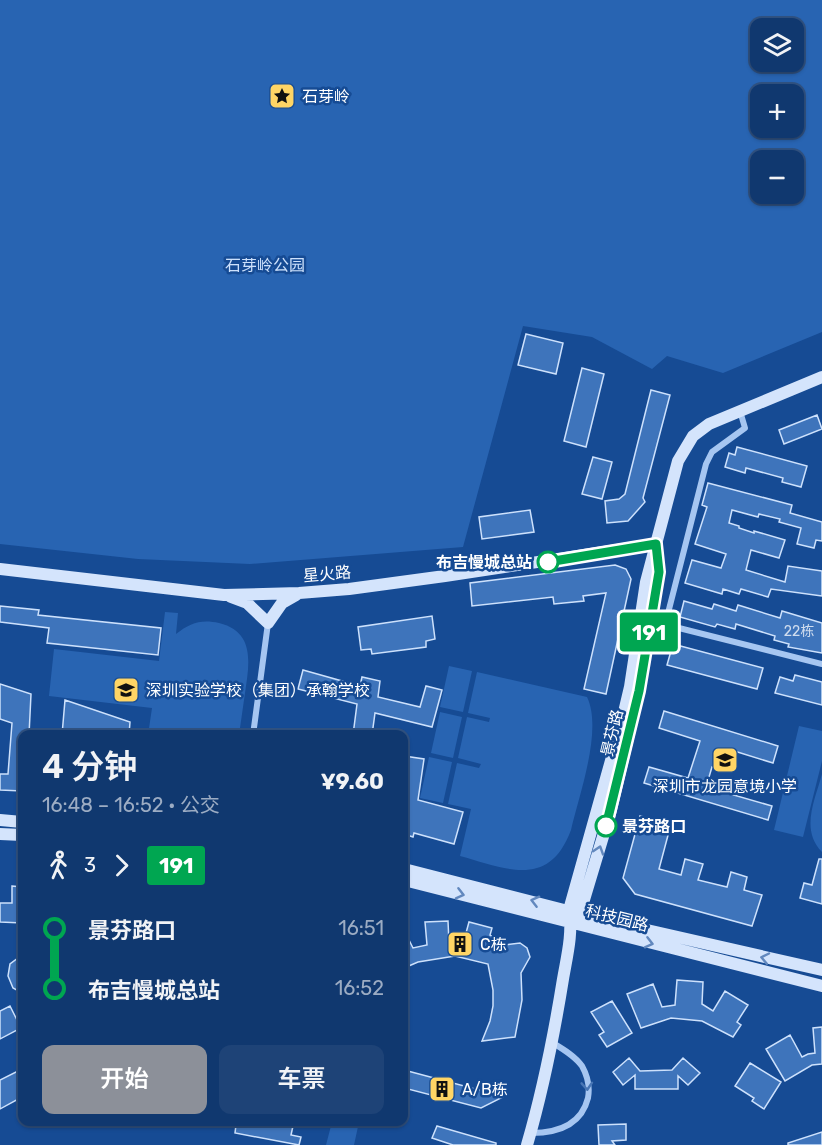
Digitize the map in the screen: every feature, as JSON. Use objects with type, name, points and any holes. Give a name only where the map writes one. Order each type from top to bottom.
[{"type":"street","name":"景芬路","points":[[571,923],[625,706],[646,582],[678,461],[686,445],[709,424],[822,377]]},
{"type":"street","points":[[665,625],[706,464],[712,452],[746,428],[740,411]]},
{"type":"street","name":"景芬路","points":[[574,912],[611,810],[639,691],[659,572],[656,544]]},
{"type":"street","name":"星火路","points":[[0,569],[224,595],[299,593],[381,585],[656,544]]},
{"type":"street","points":[[254,730],[268,624],[282,603],[299,593]]},
{"type":"street","points":[[224,595],[248,603],[268,624]]},
{"type":"street","points":[[651,621],[822,664]]},
{"type":"street","points":[[0,820],[18,822]]},
{"type":"street","points":[[0,834],[18,835]]},
{"type":"street","name":"科技园路","points":[[408,870],[574,912],[822,970]]},
{"type":"street","name":"科技园路","points":[[408,881],[822,986]]},
{"type":"street","points":[[529,1139],[553,1043],[571,923]]},
{"type":"street","points":[[529,1139],[565,1128],[579,1118],[586,1107],[589,1092],[581,1065],[568,1052],[553,1043]]},
{"type":"green space","name":"石芽岭公园","points":[[0,0],[822,0],[822,332],[723,373],[667,356],[652,369],[592,337],[523,326],[463,547],[250,564],[138,559],[0,544]]},
{"type":"green space","points":[[165,612],[178,613],[176,634],[186,627],[207,621],[231,627],[245,642],[248,661],[240,730],[149,730],[152,708],[49,696],[54,649],[159,661]]},
{"type":"green space","points":[[449,666],[472,671],[463,712],[440,707]]},
{"type":"green space","points":[[477,672],[587,697],[591,711],[591,744],[571,830],[562,849],[551,861],[539,868],[510,869],[460,856],[471,809],[448,804],[457,763],[479,768],[481,764],[458,758],[467,717],[489,722],[490,718],[468,713]]},
{"type":"green space","points":[[440,712],[462,717],[453,758],[431,753]]},
{"type":"green space","points":[[799,726],[822,731],[822,761],[803,837],[774,830]]},
{"type":"green space","points":[[429,757],[452,762],[443,803],[420,798]]},
{"type":"green space","points":[[822,774],[822,852],[815,843],[810,825],[813,804]]},
{"type":"green space","points":[[331,1126],[358,1126],[354,1145],[326,1145]]},
{"type":"building","points":[[526,334],[563,343],[556,374],[518,365]]},
{"type":"building","points":[[582,368],[604,374],[586,447],[564,441]]},
{"type":"building","points":[[651,390],[670,395],[643,498],[645,502],[628,521],[607,523],[605,501],[619,499],[625,494]]},
{"type":"building","points":[[817,415],[822,429],[784,444],[779,430]]},
{"type":"building","points":[[737,447],[807,466],[801,487],[782,482],[783,478],[746,468],[745,473],[725,467],[729,453],[735,455]]},
{"type":"building","points":[[593,457],[612,462],[602,499],[582,494]]},
{"type":"building","points":[[708,483],[792,505],[790,513],[822,522],[822,541],[816,540],[814,548],[797,544],[801,528],[779,522],[780,519],[759,514],[758,517],[732,510],[729,523],[754,533],[754,531],[785,540],[779,558],[751,550],[746,570],[785,582],[788,566],[822,571],[822,596],[771,589],[768,597],[741,589],[739,594],[723,589],[722,594],[685,583],[692,560],[721,568],[726,554],[695,544],[707,507],[702,505]]},
{"type":"building","points":[[530,510],[534,532],[482,539],[479,517]]},
{"type":"building","points":[[615,565],[626,569],[631,579],[606,694],[584,689],[606,593],[583,596],[584,601],[554,604],[553,597],[472,606],[470,583]]},
{"type":"building","points":[[684,601],[712,609],[714,604],[736,611],[738,605],[780,618],[782,611],[822,623],[822,653],[788,647],[789,644],[774,640],[775,636],[736,624],[735,629],[717,624],[715,627],[680,617]]},
{"type":"building","points":[[0,606],[39,610],[38,615],[161,628],[158,655],[47,643],[49,628],[0,622]]},
{"type":"building","points":[[432,616],[435,639],[426,641],[426,647],[372,654],[371,649],[361,650],[358,627]]},
{"type":"building","points":[[673,644],[763,668],[757,689],[667,665]]},
{"type":"building","points":[[303,670],[360,686],[362,677],[380,681],[378,697],[420,707],[426,686],[442,690],[432,727],[375,713],[373,730],[354,730],[357,704],[298,689]]},
{"type":"building","points":[[795,675],[822,682],[822,705],[775,693],[780,677],[793,681]]},
{"type":"building","points":[[0,684],[31,694],[29,730],[18,730],[18,791],[0,790],[0,774],[8,774],[12,723],[0,719]]},
{"type":"building","points":[[65,700],[130,722],[129,730],[62,730]]},
{"type":"building","points":[[664,711],[778,746],[773,763],[731,750],[725,771],[712,767],[706,787],[772,806],[768,820],[644,783],[649,767],[688,778],[700,741],[659,728]]},
{"type":"building","points":[[408,757],[424,759],[418,800],[463,812],[454,844],[414,833],[413,837],[408,835]]},
{"type":"building","points":[[640,816],[671,824],[659,869],[681,875],[685,859],[703,864],[698,880],[727,887],[731,872],[747,877],[744,890],[762,895],[752,926],[635,894],[623,878]]},
{"type":"building","points":[[819,859],[822,859],[822,904],[800,898],[804,883],[812,885]]},
{"type":"building","points":[[12,886],[18,887],[18,923],[0,922],[0,903],[12,903]]},
{"type":"building","points":[[448,921],[449,943],[463,944],[469,922],[492,928],[490,935],[501,940],[505,945],[520,943],[527,948],[530,957],[521,973],[522,1000],[515,1037],[482,1041],[493,1006],[493,990],[488,964],[455,956],[418,962],[408,966],[408,938],[413,948],[427,945],[425,922]]},
{"type":"building","points":[[18,958],[18,991],[13,988],[8,976],[10,964]]},
{"type":"building","points":[[677,980],[703,982],[702,1004],[713,1011],[725,991],[748,1005],[737,1022],[741,1025],[733,1037],[702,1021],[671,1018],[641,1028],[627,994],[653,984],[662,1007],[675,1005]]},
{"type":"building","points":[[612,1001],[632,1033],[607,1047],[599,1035],[604,1032],[591,1012]]},
{"type":"building","points":[[10,1006],[18,1022],[18,1030],[0,1039],[0,1011]]},
{"type":"building","points":[[822,1027],[822,1064],[812,1065],[785,1081],[766,1049],[790,1035],[802,1057],[815,1053],[813,1028]]},
{"type":"building","points":[[629,1058],[640,1071],[672,1070],[683,1058],[700,1073],[688,1085],[678,1076],[678,1089],[635,1089],[635,1075],[623,1085],[613,1072]]},
{"type":"building","points":[[750,1063],[781,1082],[764,1109],[752,1101],[754,1098],[735,1086]]},
{"type":"building","points":[[18,1071],[18,1099],[0,1109],[0,1080]]},
{"type":"building","name":"A/B栋","points":[[408,1071],[479,1090],[496,1082],[503,1097],[481,1108],[408,1089]]},
{"type":"building","points":[[626,1124],[626,1140],[612,1141],[615,1145],[599,1145],[598,1125]]},
{"type":"building","points":[[236,1126],[293,1126],[291,1135],[301,1137],[299,1145],[235,1133]]},
{"type":"building","points":[[437,1126],[496,1143],[496,1145],[453,1145],[432,1138]]},
{"type":"building","points":[[822,1132],[822,1145],[788,1145],[788,1143]]},
{"type":"bus line","name":"191","points":[[548,562],[656,544],[659,572],[639,691],[606,826]]},
{"type":"place","name":"石芽岭","points":[[282,96]]},
{"type":"place","name":"布吉慢城总站","points":[[548,562]]},
{"type":"place","name":"深圳实验学校（集团）承翰学校","points":[[126,690]]},
{"type":"place","name":"深圳市龙园意境小学","points":[[725,760]]},
{"type":"place","name":"景芬路口","points":[[606,826]]},
{"type":"place","name":"C栋","points":[[460,944]]},
{"type":"place","name":"A/B栋","points":[[442,1089]]}]
